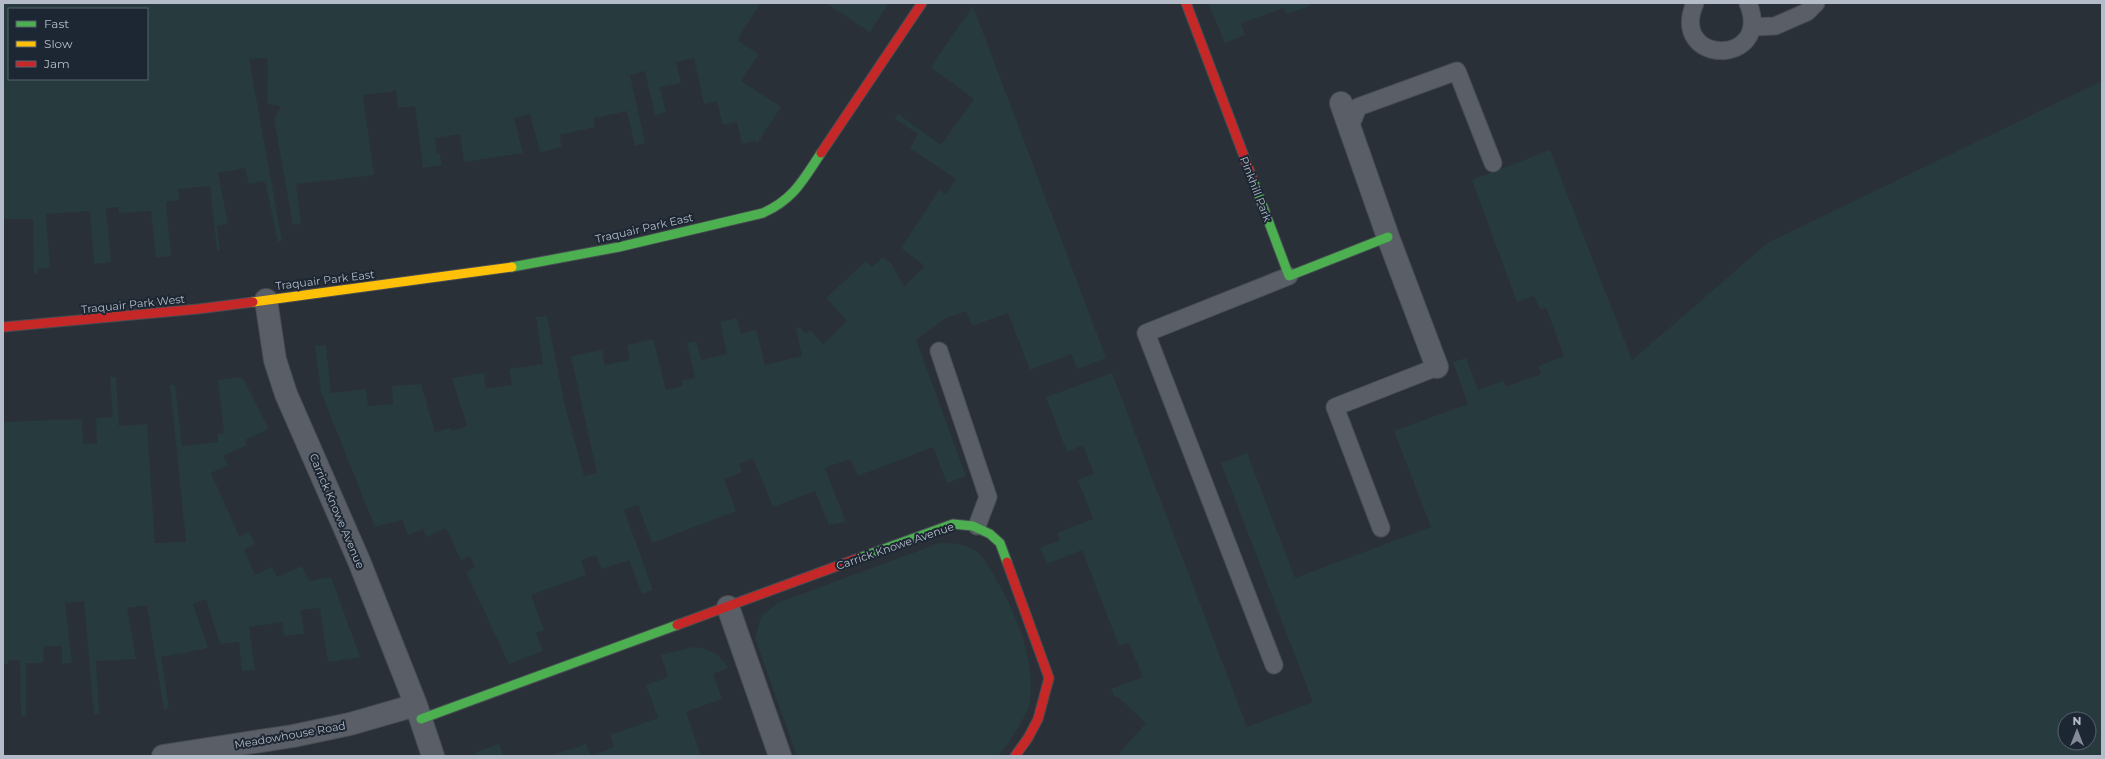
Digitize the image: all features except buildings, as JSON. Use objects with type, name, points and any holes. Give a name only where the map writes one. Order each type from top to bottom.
[{"type":"street","name":"Traquair Park East","points":[[266,300],[504,269],[618,247],[763,213],[776,207],[794,193],[922,3]]},
{"type":"street","name":"Pinkhill Park","points":[[1186,3],[1289,276]]},
{"type":"street","points":[[1341,103],[1388,237],[1437,367]]},
{"type":"street","points":[[1289,276],[1388,237]]},
{"type":"street","name":"Traquair Park West","points":[[3,327],[69,322],[266,300]]},
{"type":"street","name":"Carrick Knowe Avenue","points":[[266,300],[275,360],[286,394],[339,513],[418,712],[433,756]]},
{"type":"street","name":"Carrick Knowe Avenue","points":[[418,712],[728,606],[953,524],[968,524],[977,526],[990,533],[1000,543],[1049,678],[1046,700],[1040,715],[1015,756]]},
{"type":"street","points":[[728,606],[780,756]]},
{"type":"street","name":"Meadowhouse Road","points":[[163,756],[293,736],[418,712]]},
{"type":"lane","points":[[1695,3],[1690,14],[1690,27],[1694,38],[1703,47],[1715,52],[1727,52],[1739,47],[1748,38],[1752,27],[1752,15],[1748,3]]},
{"type":"lane","points":[[1752,27],[1775,26],[1807,12],[1816,3]]},
{"type":"lane","points":[[1350,127],[1358,107],[1457,71],[1493,163]]},
{"type":"lane","points":[[1274,666],[1146,333],[1289,276]]},
{"type":"lane","points":[[939,351],[988,497],[977,526]]},
{"type":"lane","points":[[1381,528],[1335,407],[1437,367]]},
{"type":"green space","points":[[3,3],[761,3],[737,40],[759,54],[741,81],[781,107],[757,144],[755,140],[742,144],[737,122],[723,125],[717,101],[704,104],[694,58],[676,62],[681,83],[660,87],[666,112],[655,115],[645,71],[630,75],[645,143],[635,146],[627,111],[594,118],[595,127],[559,135],[562,147],[540,152],[530,114],[514,118],[523,153],[464,162],[460,134],[435,138],[437,154],[440,154],[442,165],[423,168],[415,106],[398,108],[396,91],[363,95],[374,175],[296,184],[301,224],[293,225],[274,119],[281,107],[267,103],[267,58],[249,59],[282,241],[278,242],[265,181],[249,184],[245,168],[218,173],[228,224],[217,226],[220,250],[217,251],[210,186],[178,189],[179,200],[166,202],[171,256],[156,258],[151,211],[119,213],[119,207],[106,208],[111,262],[94,264],[90,211],[46,214],[50,268],[37,269],[37,274],[34,274],[33,219],[3,219]]},
{"type":"green space","points":[[826,3],[889,3],[870,32]]},
{"type":"green space","points":[[1208,3],[1310,3],[1310,6],[1286,14],[1284,8],[1241,23],[1245,35],[1225,43]]},
{"type":"green space","points":[[973,6],[1106,358],[1077,369],[1071,354],[1030,370],[1008,313],[972,326],[966,311],[944,319],[916,340],[966,476],[947,483],[933,447],[858,476],[850,459],[825,468],[846,522],[829,525],[815,491],[773,507],[753,458],[739,464],[742,472],[724,479],[736,511],[652,543],[638,505],[624,510],[653,590],[642,594],[629,560],[602,569],[596,555],[581,560],[586,575],[531,595],[544,630],[536,633],[543,651],[509,664],[466,572],[475,567],[470,556],[461,560],[446,528],[427,537],[423,529],[408,535],[402,520],[375,527],[321,392],[315,346],[326,345],[331,393],[366,389],[368,406],[393,404],[392,386],[421,384],[435,432],[450,428],[452,431],[467,426],[452,378],[484,373],[486,389],[512,385],[509,369],[543,364],[536,317],[547,316],[564,402],[584,476],[597,473],[571,356],[602,350],[605,365],[630,360],[627,345],[653,339],[666,390],[683,386],[682,381],[695,378],[687,343],[696,341],[701,360],[727,354],[720,322],[737,318],[741,334],[756,330],[765,365],[802,356],[796,328],[800,327],[806,334],[810,330],[823,344],[847,321],[826,298],[866,261],[872,267],[883,257],[891,263],[904,287],[925,266],[901,248],[939,190],[946,194],[956,179],[910,148],[918,134],[895,119],[898,114],[941,145],[974,99],[931,67]]},
{"type":"green space","points":[[2102,81],[2102,756],[1117,756],[1146,723],[1120,699],[1121,698],[1114,696],[1111,689],[1143,677],[1129,643],[1119,646],[1082,550],[1047,564],[1040,548],[1060,540],[1057,533],[1093,519],[1078,480],[1094,474],[1083,445],[1067,452],[1046,397],[1112,373],[1247,727],[1313,702],[1221,463],[1247,453],[1295,578],[1431,527],[1394,431],[1468,404],[1453,362],[1466,358],[1478,390],[1503,381],[1506,387],[1541,374],[1538,366],[1564,356],[1546,307],[1540,310],[1534,296],[1517,302],[1472,180],[1550,150],[1632,360],[1769,242]]},
{"type":"green space","points":[[110,377],[116,377],[119,426],[147,424],[155,543],[186,542],[170,385],[175,385],[182,446],[218,442],[218,434],[224,433],[218,380],[242,377],[269,429],[245,440],[247,445],[223,456],[228,465],[211,473],[239,536],[249,532],[255,544],[244,550],[255,575],[272,567],[277,577],[302,566],[309,581],[331,577],[360,657],[328,662],[320,608],[301,610],[304,634],[284,636],[282,622],[249,627],[255,670],[242,671],[239,642],[220,644],[206,599],[193,604],[208,648],[161,657],[169,708],[164,710],[147,605],[127,608],[136,659],[96,661],[99,714],[94,714],[84,601],[65,603],[72,663],[62,663],[62,646],[44,646],[43,663],[26,663],[26,716],[21,716],[20,660],[8,660],[8,664],[3,664],[3,422],[82,419],[83,444],[97,444],[96,418],[113,417]]},
{"type":"green space","points":[[940,543],[964,546],[973,549],[980,554],[1010,605],[1022,636],[1030,669],[1030,701],[1025,715],[1012,737],[998,756],[797,756],[755,638],[761,617],[777,603]]},
{"type":"green space","points":[[693,647],[709,650],[718,655],[725,663],[728,668],[713,674],[722,699],[686,712],[701,756],[591,756],[614,747],[610,735],[658,718],[646,685],[668,677],[661,655]]},
{"type":"green space","points":[[499,744],[503,756],[477,756],[476,752]]},
{"type":"green space","points":[[586,744],[591,756],[550,756]]},
{"type":"traffic: fast","points":[[512,267],[619,247],[763,213],[783,202],[797,188],[821,153]]},
{"type":"traffic: fast","points":[[1253,180],[1289,276],[1388,237]]},
{"type":"traffic: fast","points":[[859,558],[953,524],[973,526],[990,534],[1000,543],[1007,562]]},
{"type":"traffic: fast","points":[[421,719],[677,625]]},
{"type":"traffic: slow","points":[[253,302],[512,267]]},
{"type":"traffic: jam","points":[[821,153],[922,3]]},
{"type":"traffic: jam","points":[[1186,3],[1253,180]]},
{"type":"traffic: jam","points":[[3,327],[198,309],[253,302]]},
{"type":"traffic: jam","points":[[677,625],[859,558]]},
{"type":"traffic: jam","points":[[1007,562],[1049,678],[1038,719],[1028,738],[1015,756]]}]
